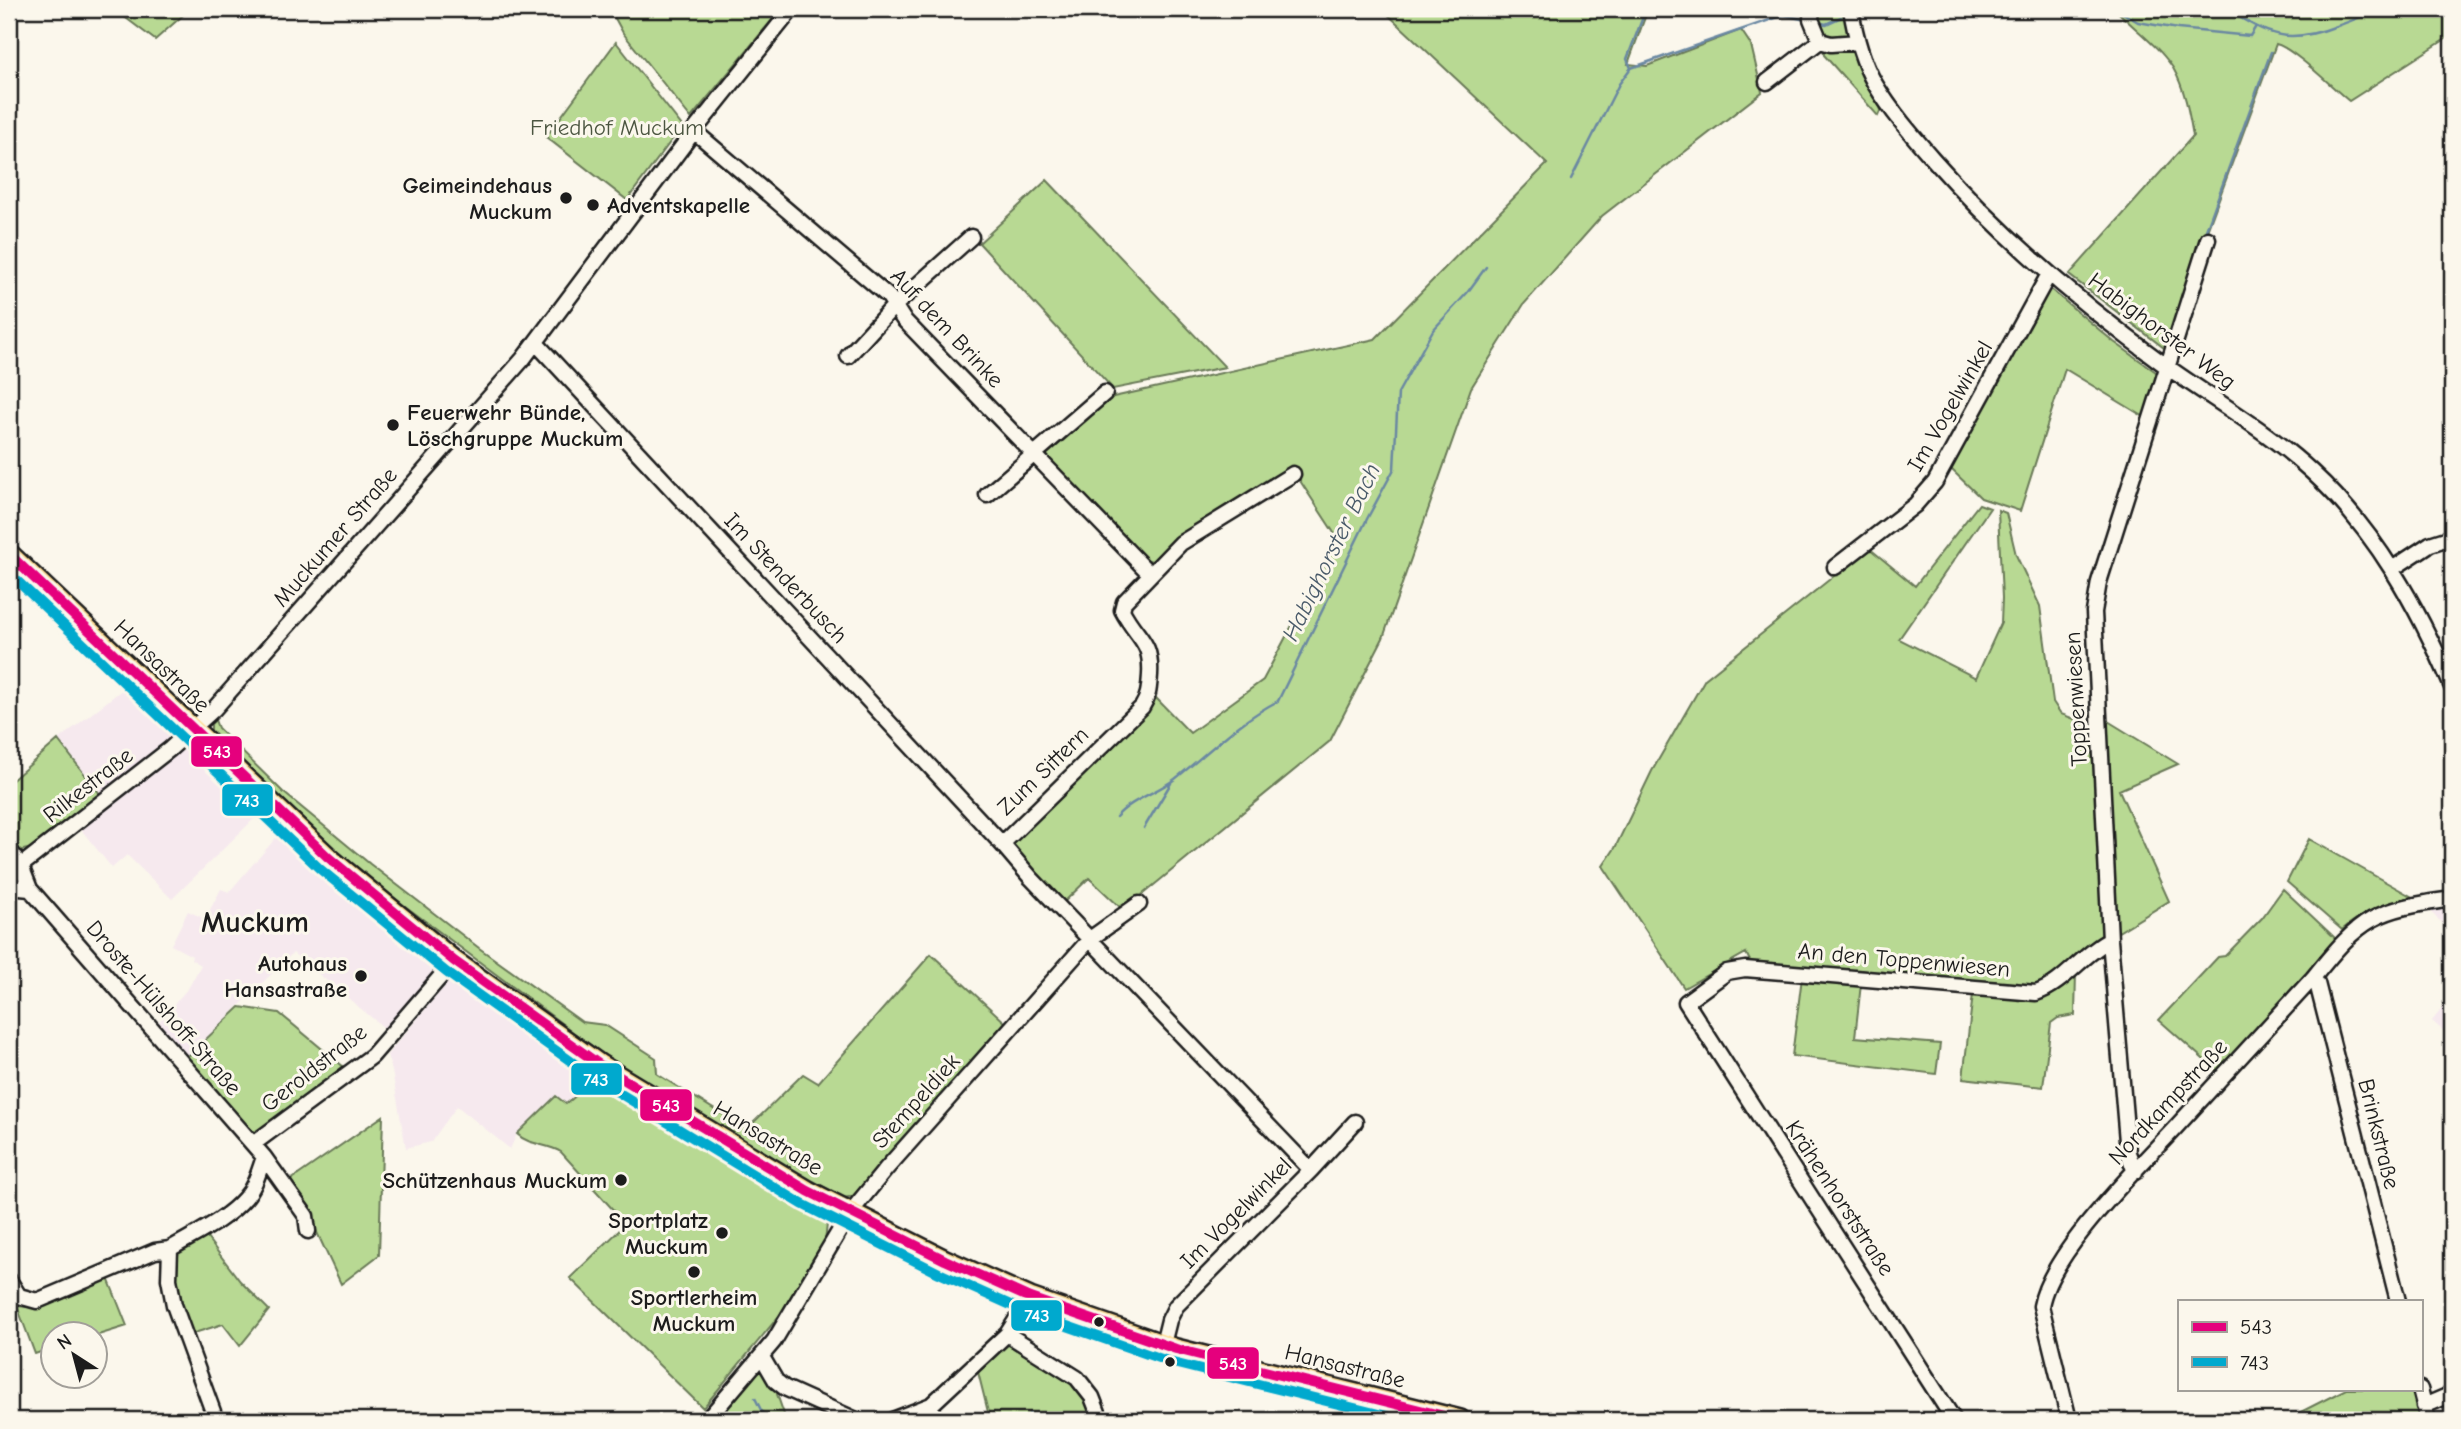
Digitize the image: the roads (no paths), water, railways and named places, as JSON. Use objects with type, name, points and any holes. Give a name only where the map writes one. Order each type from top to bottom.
[{"type":"main road","name":"Hansastraße","points":[[9,554],[329,858],[454,961],[600,1065],[808,1191],[1030,1298],[1163,1344],[1460,1420]]},
{"type":"street","name":"Muckumer Straße","points":[[192,729],[214,709],[536,343],[694,131],[792,9]]},
{"type":"street","points":[[1812,9],[1811,19],[1820,41]]},
{"type":"street","name":"Habighorster Weg","points":[[1851,9],[1858,42],[1886,102],[1952,180],[2002,231],[2119,332],[2277,442],[2347,508],[2392,569],[2428,630],[2452,687]]},
{"type":"street","points":[[1820,41],[1831,44],[1858,42]]},
{"type":"street","points":[[1767,82],[1820,41]]},
{"type":"street","name":"Auf dem Brinke","points":[[694,131],[872,281],[904,319],[1150,574]]},
{"type":"street","points":[[848,356],[894,306],[971,237]]},
{"type":"street","name":"Toppenwiesen","points":[[2135,1172],[2128,1153],[2110,940],[2095,598],[2208,239]]},
{"type":"street","name":"Im Vogelwinkel","points":[[1835,567],[1914,505],[1941,474],[2049,274]]},
{"type":"street","name":"Im Stenderbusch","points":[[536,343],[1002,844]]},
{"type":"street","points":[[987,495],[1105,393]]},
{"type":"street","name":"Zum Sittern","points":[[1293,474],[1181,543],[1124,603],[1122,610],[1151,656],[1149,696],[1142,707],[1002,844],[1311,1170]]},
{"type":"street","points":[[2392,569],[2430,544],[2452,537]]},
{"type":"street","name":"Rilkestraße","points":[[15,871],[192,729]]},
{"type":"street","name":"Droste-Hülshoff-Straße","points":[[9,849],[15,871],[264,1157],[306,1216],[308,1231]]},
{"type":"street","points":[[9,887],[30,888]]},
{"type":"street","name":"Nordkampstraße","points":[[2068,1420],[2041,1306],[2043,1294],[2054,1270],[2068,1251],[2135,1172],[2313,978],[2344,940],[2369,919],[2399,908],[2452,899]]},
{"type":"street","name":"Stempeldiek","points":[[706,1420],[762,1357],[797,1305],[850,1213],[886,1169],[1090,939],[1139,904]]},
{"type":"street","name":"An den Toppenwiesen","points":[[1686,1002],[1727,972],[1745,969],[2036,993],[2052,985],[2094,948],[2110,940]]},
{"type":"street","name":"Geroldstraße","points":[[253,1144],[372,1056],[454,961]]},
{"type":"street","name":"Brinkstraße","points":[[2313,978],[2317,983],[2398,1300]]},
{"type":"street","name":"Krähenhorststraße","points":[[1686,1002],[1954,1420]]},
{"type":"street","name":"Im Vogelwinkel","points":[[1163,1344],[1169,1320],[1176,1307],[1355,1122]]},
{"type":"street","points":[[9,1280],[19,1296],[37,1301],[155,1251],[170,1249],[229,1213],[246,1197],[264,1157]]},
{"type":"street","points":[[170,1249],[169,1279],[174,1305],[216,1420]]},
{"type":"street","points":[[892,1420],[931,1405],[1007,1334],[1030,1298]]},
{"type":"street","points":[[1007,1334],[1077,1378],[1092,1397],[1101,1420]]},
{"type":"street","points":[[762,1357],[776,1381],[785,1388],[856,1420]]},
{"type":"street","points":[[2420,1390],[2426,1413],[2452,1394]]},
{"type":"street","points":[[931,1405],[935,1420]]},
{"type":"waterway","name":"Habighorster Bach","points":[[1646,9],[1627,59],[1631,68],[1784,15],[1806,20]]},
{"type":"waterway","name":"Habighorster Bach","points":[[2116,9],[2138,22],[2178,29],[2250,36],[2255,28]]},
{"type":"waterway","points":[[2226,9],[2267,31],[2292,36],[2320,32],[2377,9]]},
{"type":"waterway","name":"Habighorster Bach","points":[[1818,22],[1826,24],[1841,17]]},
{"type":"waterway","points":[[2205,233],[2271,52]]},
{"type":"waterway","name":"Habighorster Bach","points":[[1571,179],[1619,84],[1630,69]]},
{"type":"waterway","name":"Habighorster Bach","points":[[1116,817],[1129,805],[1175,779],[1237,727],[1278,701],[1394,469],[1398,393],[1433,330],[1467,293],[1486,267]]},
{"type":"waterway","name":"Habighorster Bach","points":[[1144,828],[1171,783]]},
{"type":"waterway","points":[[755,1398],[766,1420]]},
{"type":"waterway","points":[[1029,1413],[1038,1420]]},
{"type":"place","name":"Geimeindehaus Muckum","points":[[566,198]]},
{"type":"place","name":"Adventskapelle","points":[[593,205]]},
{"type":"place","name":"Feuerwehr Bünde, Löschgruppe Muckum","points":[[393,425]]},
{"type":"place","name":"Autohaus Hansastraße","points":[[361,976]]},
{"type":"place","name":"Schützenhaus Muckum","points":[[621,1180]]},
{"type":"place","name":"Sportplatz Muckum","points":[[722,1233]]},
{"type":"place","name":"Sportlerheim Muckum","points":[[694,1272]]},
{"type":"district","name":"Muckum","points":[[255,922]]},
{"type":"park label","name":"Friedhof Muckum","points":[[617,127]]}]
